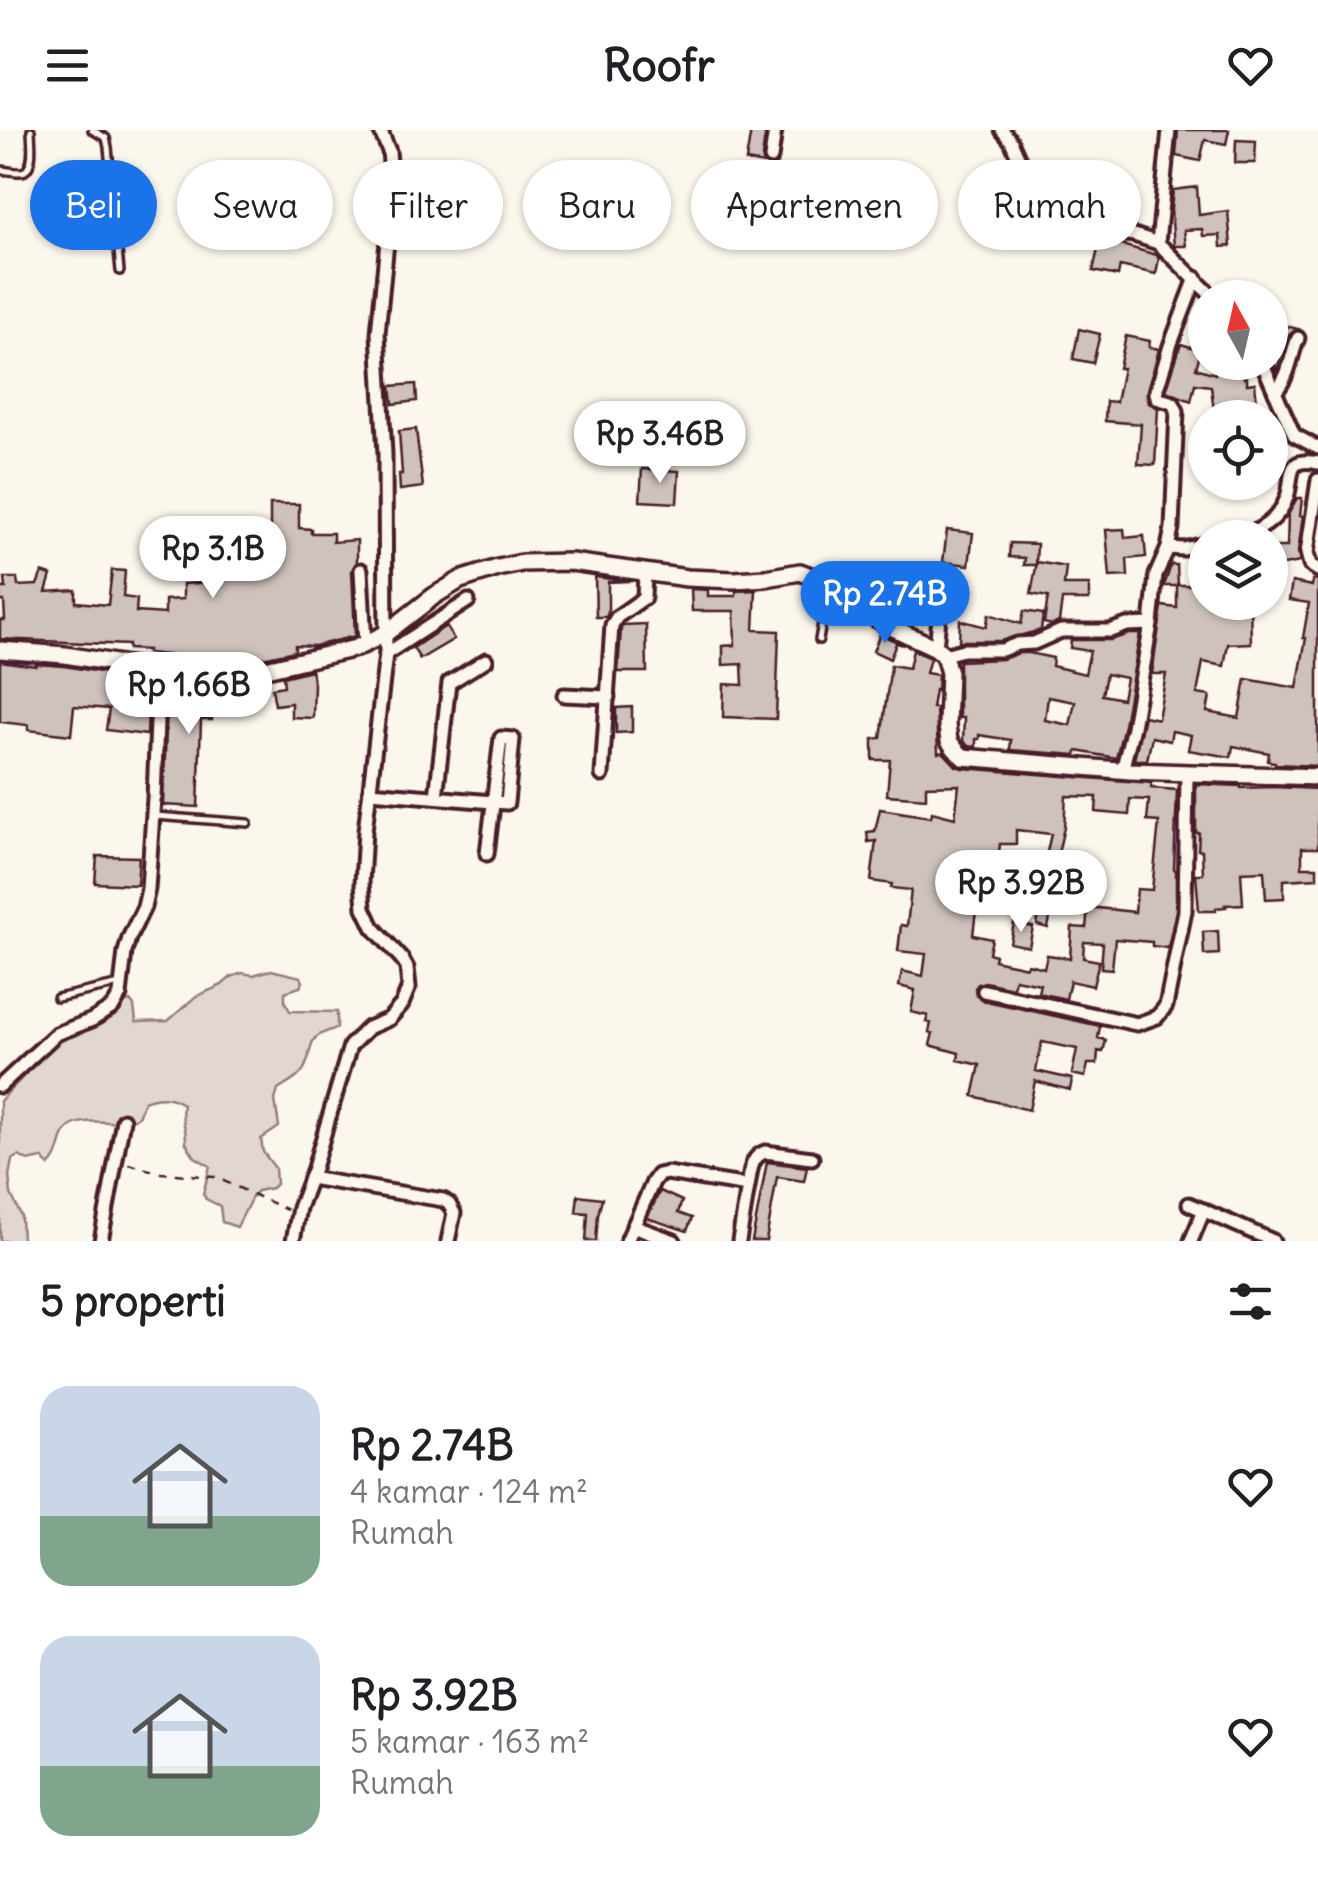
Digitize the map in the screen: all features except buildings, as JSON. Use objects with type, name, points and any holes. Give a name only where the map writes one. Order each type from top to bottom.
[{"type":"street","points":[[293,1241],[350,1046],[368,1028],[389,1019],[409,988],[402,959],[373,927],[364,908],[362,883],[386,654],[386,473],[378,333],[388,232],[390,150],[380,130]]},
{"type":"street","points":[[771,158],[775,130]]},
{"type":"street","points":[[1002,130],[1036,195],[1053,210],[1091,228],[1158,243],[1196,278],[1156,393],[1156,398],[1176,405],[1177,411],[1174,511],[1168,548],[1156,575],[1151,624],[1122,770]]},
{"type":"street","points":[[1158,243],[1169,130]]},
{"type":"street","points":[[1275,392],[1288,376],[1298,338]]},
{"type":"street","points":[[1270,380],[1294,435],[1318,448]]},
{"type":"street","points":[[1270,520],[1282,508],[1290,474],[1297,464],[1318,463]]},
{"type":"street","points":[[1318,480],[1307,553],[1310,564],[1318,570]]},
{"type":"street","points":[[1168,548],[1188,548]]},
{"type":"street","points":[[0,650],[64,655],[159,670],[254,672],[356,648],[385,634],[460,580],[522,563],[571,562],[687,578],[734,580],[807,573],[837,595],[940,652],[1002,650],[1034,643],[1062,630],[1110,631],[1151,624]]},
{"type":"street","points":[[362,570],[365,644]]},
{"type":"street","points":[[602,774],[612,625],[644,598],[645,572]]},
{"type":"street","points":[[942,596],[940,652],[948,673],[947,725],[954,750],[963,756],[1122,770],[1318,776]]},
{"type":"street","points":[[386,654],[468,600]]},
{"type":"street","points":[[436,798],[448,683],[486,660]]},
{"type":"street","points":[[0,1086],[56,1034],[112,1008],[120,994],[125,952],[148,890],[159,670]]},
{"type":"street","points":[[564,696],[608,696]]},
{"type":"street","points":[[370,792],[436,798],[493,802],[507,803],[513,739],[500,738],[493,802],[487,854]]},
{"type":"street","points":[[984,991],[1137,1024],[1157,1017],[1166,1006],[1185,911],[1187,773]]},
{"type":"street","points":[[101,1241],[123,1120]]},
{"type":"street","points":[[738,1241],[753,1160],[758,1154],[812,1158]]},
{"type":"street","points":[[626,1241],[658,1175],[748,1186]]},
{"type":"street","points":[[310,1178],[443,1200],[454,1213],[448,1241]]},
{"type":"street","points":[[1189,1204],[1244,1235],[1274,1241]]},
{"type":"street","points":[[1191,1241],[1204,1210]]},
{"type":"street","points":[[633,1226],[674,1241]]},
{"type":"lane","points":[[0,170],[24,172],[28,168],[31,130]]},
{"type":"lane","points":[[92,130],[106,138],[108,148],[120,271]]},
{"type":"lane","points":[[818,640],[837,595]]},
{"type":"lane","points":[[152,815],[248,824]]},
{"type":"lane","points":[[57,998],[122,984]]},
{"type":"path","points":[[115,1161],[161,1172],[215,1177],[298,1214]]},
{"type":"shaded area","points":[[271,970],[301,977],[300,987],[285,992],[290,1011],[337,1012],[337,1028],[314,1039],[302,1073],[278,1090],[275,1100],[279,1127],[261,1139],[263,1152],[275,1168],[276,1184],[253,1195],[237,1227],[222,1222],[220,1206],[203,1194],[210,1166],[195,1157],[186,1143],[183,1104],[160,1097],[144,1101],[133,1120],[73,1125],[64,1133],[49,1166],[42,1158],[28,1161],[19,1156],[12,1160],[11,1194],[21,1216],[22,1241],[0,1241],[0,1101],[50,1049],[74,1031],[107,1018],[123,1003],[130,1001],[134,1006],[136,1022],[168,1021],[195,997],[231,977]]}]
